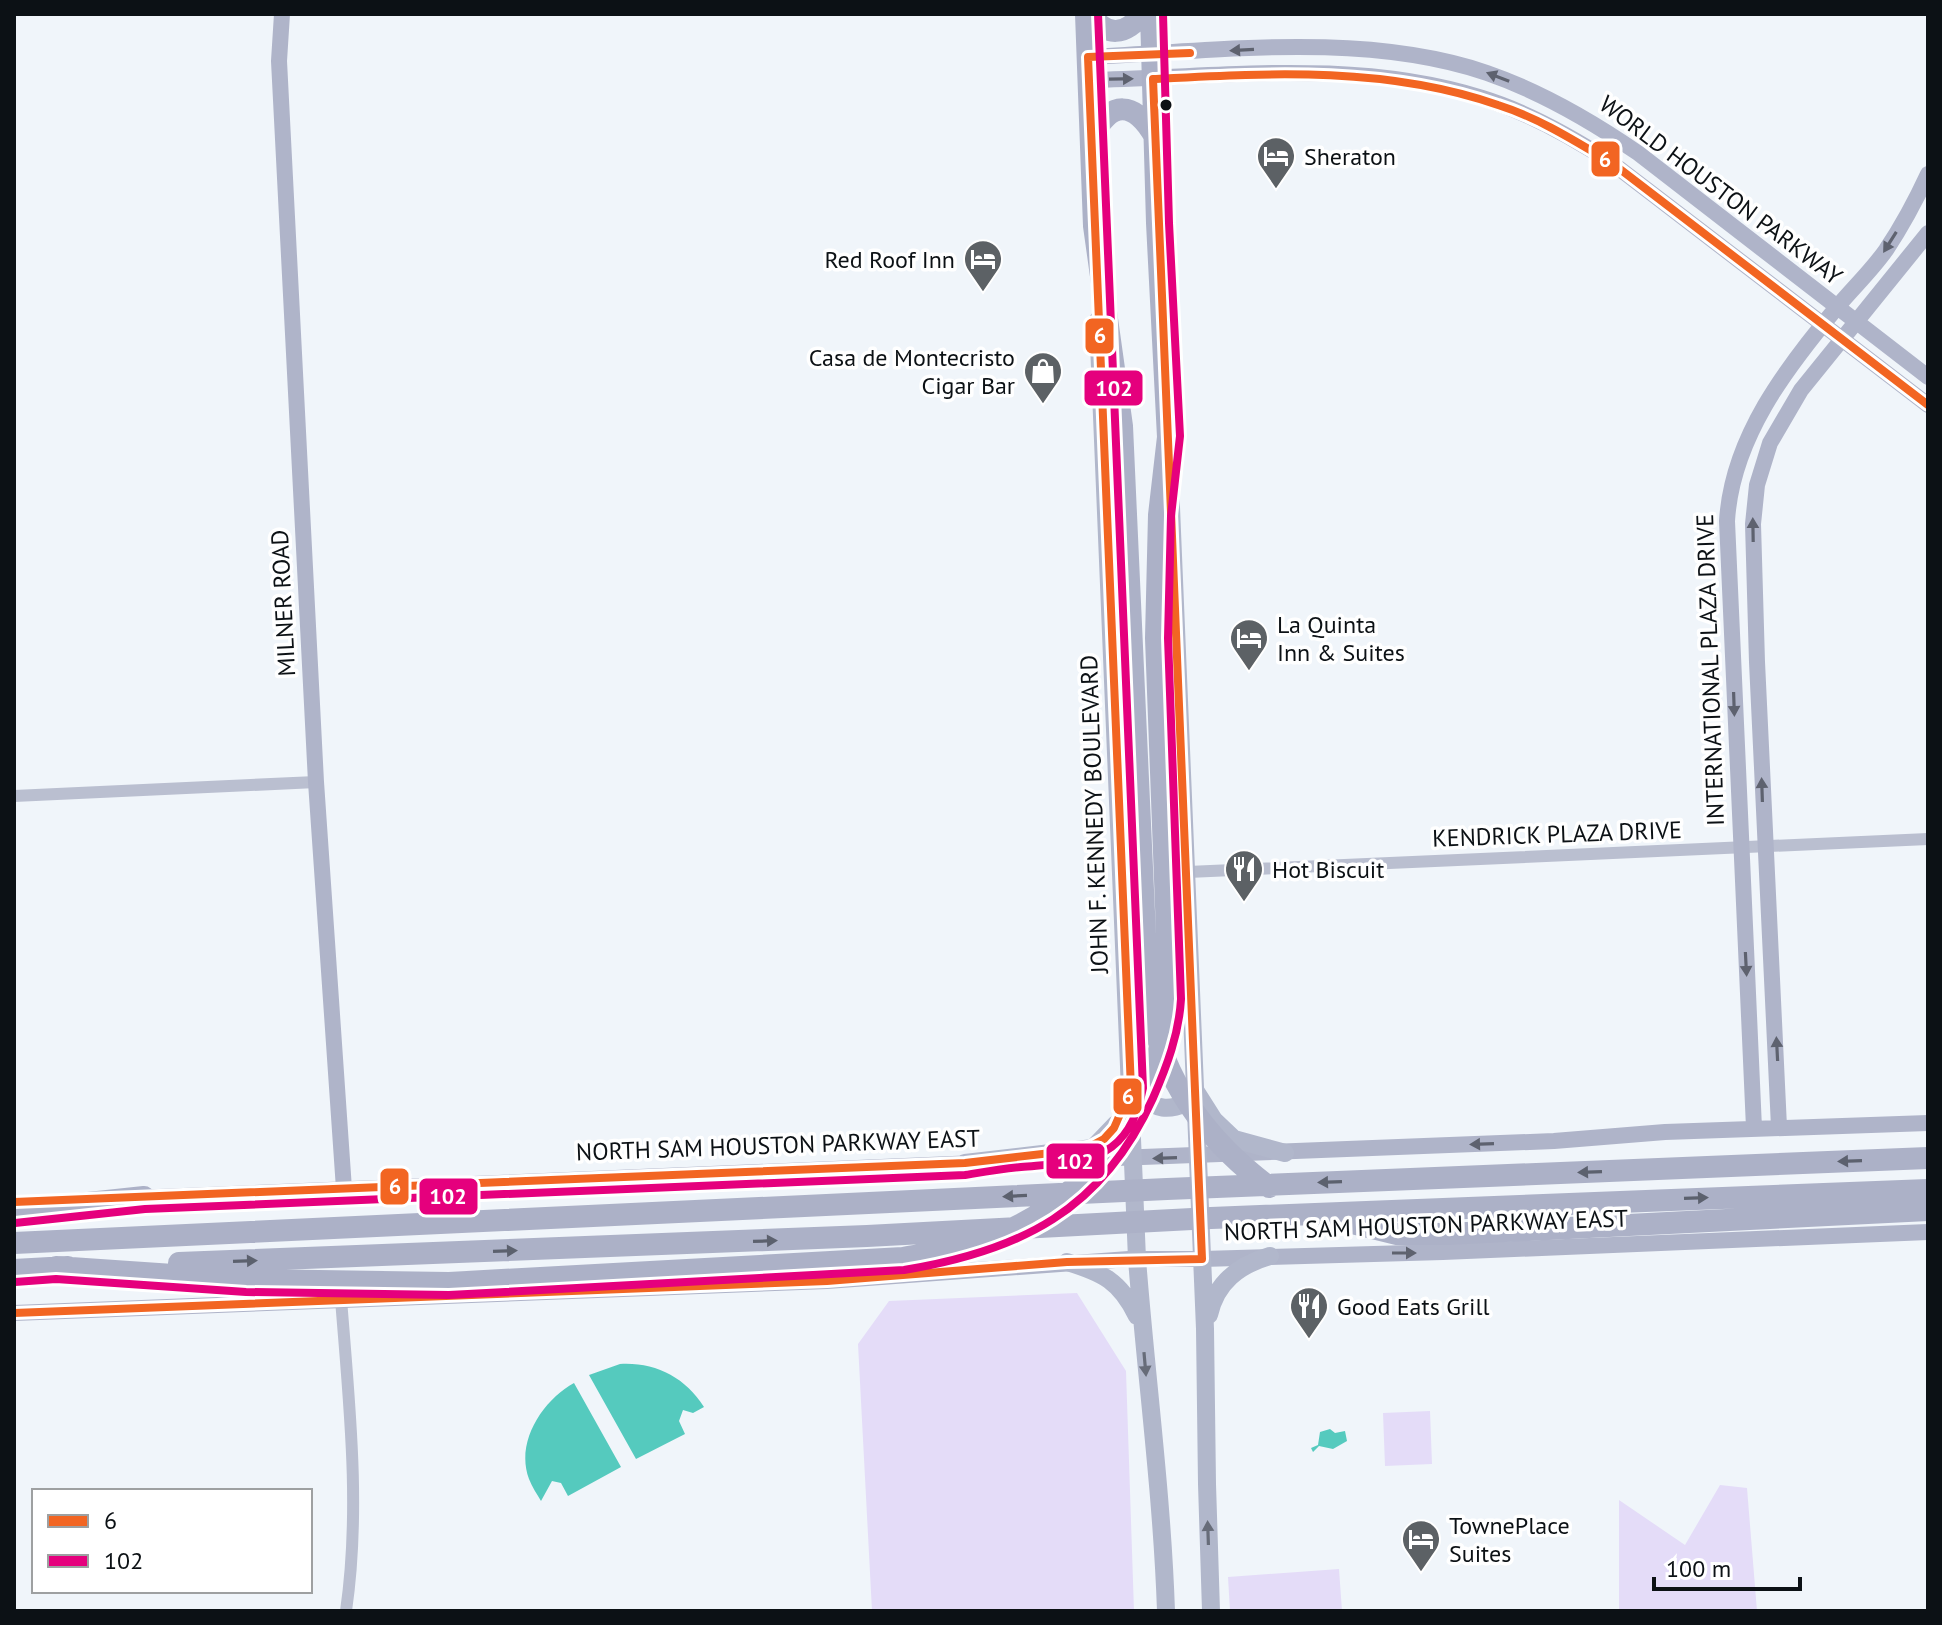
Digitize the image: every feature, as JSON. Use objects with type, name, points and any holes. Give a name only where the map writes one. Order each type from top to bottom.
[{"type":"highway","points":[[1089,14],[1104,29],[1115,32],[1131,26],[1141,14]]},
{"type":"highway","name":"JOHN F. KENNEDY BOULEVARD","points":[[1089,14],[1094,226]]},
{"type":"highway","points":[[56,1267],[246,1280],[449,1283],[865,1261],[940,1252],[997,1236],[1044,1210],[1081,1181],[1108,1153],[1138,1106],[1165,1029],[1176,870],[1156,638],[1159,515],[1168,437],[1151,14]]},
{"type":"highway","points":[[1092,138],[1104,117],[1121,109],[1130,110],[1141,117],[1155,138]]},
{"type":"highway","points":[[1094,226],[1122,426],[1146,956],[1154,1025],[1173,1078],[1209,1132],[1233,1159],[1292,1201],[1337,1220],[1397,1234],[1928,1210]]},
{"type":"highway","name":"NORTH SAM HOUSTON PARKWAY EAST","points":[[14,1243],[1167,1189],[1928,1158]]},
{"type":"highway","name":"NORTH SAM HOUSTON PARKWAY EAST","points":[[14,1270],[1928,1190]]},
{"type":"highway","points":[[14,1211],[144,1197]]},
{"type":"main road","name":"JOHN F. KENNEDY BOULEVARD","points":[[1094,226],[1137,1251],[1141,1324],[1162,1507],[1166,1611]]},
{"type":"main road","points":[[1176,870],[1198,1165],[1211,1611]]},
{"type":"main road","points":[[1126,989],[1135,1021],[1142,1097],[1152,1106],[1178,1107],[1186,1103],[1194,1087]]},
{"type":"main road","points":[[1194,1087],[1214,1120],[1234,1139],[1285,1153]]},
{"type":"main road","points":[[965,1163],[1093,1148],[1105,1139],[1117,1123],[1131,1089]]},
{"type":"main road","points":[[1205,1329],[1213,1297],[1223,1284],[1252,1262],[1270,1256]]},
{"type":"main road","points":[[1067,1262],[1098,1271],[1118,1286],[1141,1324]]},
{"type":"street","name":"MILNER ROAD","points":[[282,14],[279,61],[316,782],[344,1189]]},
{"type":"street","points":[[1345,73],[1347,47]]},
{"type":"street","name":"WORLD HOUSTON PARKWAY","points":[[1088,57],[1347,47],[1413,55],[1485,73],[1547,97],[1610,134],[1928,377]]},
{"type":"street","name":"WORLD HOUSTON PARKWAY","points":[[1089,80],[1345,73],[1414,81],[1484,98],[1535,119],[1612,163],[1928,405]]},
{"type":"street","points":[[1535,119],[1547,97]]},
{"type":"street","name":"INTERNATIONAL PLAZA DRIVE","points":[[1754,1128],[1740,849],[1728,497],[1747,438],[1768,399],[1837,307],[1886,250],[1928,175]]},
{"type":"street","points":[[1694,226],[1712,209]]},
{"type":"street","name":"INTERNATIONAL PLAZA DRIVE","points":[[1779,1127],[1757,662],[1753,524],[1757,485],[1762,463],[1801,390],[1928,233]]},
{"type":"street","points":[[1734,473],[1757,485]]},
{"type":"street","points":[[1733,663],[1757,662]]},
{"type":"street","points":[[14,796],[316,782]]},
{"type":"street","name":"KENDRICK PLAZA DRIVE","points":[[1176,870],[1928,839]]},
{"type":"street","name":"NORTH SAM HOUSTON PARKWAY EAST","points":[[14,1202],[965,1163],[1198,1165],[1285,1153],[1585,1140],[1645,1133],[1928,1123]]},
{"type":"street","name":"NORTH SAM HOUSTON PARKWAY EAST","points":[[14,1313],[827,1281],[1067,1262],[1137,1251],[1202,1259],[1928,1232]]},
{"type":"street","points":[[341,1299],[353,1494],[350,1586],[346,1611]]},
{"type":"shaded area","points":[[1077,1293],[1126,1371],[1134,1611],[872,1611],[858,1344],[889,1301]]},
{"type":"shaded area","points":[[620,1364],[645,1366],[668,1374],[688,1387],[704,1407],[693,1413],[683,1410],[679,1421],[685,1434],[636,1459],[589,1375]]},
{"type":"shaded area","points":[[574,1383],[621,1467],[568,1496],[561,1483],[552,1481],[541,1501],[530,1482],[526,1465],[529,1437],[542,1411]]},
{"type":"shaded area","points":[[1430,1411],[1432,1464],[1385,1466],[1383,1413]]},
{"type":"shaded area","points":[[1330,1429],[1335,1433],[1345,1431],[1347,1441],[1333,1449],[1319,1446],[1313,1452],[1311,1448],[1318,1445],[1320,1432]]},
{"type":"shaded area","points":[[1720,1485],[1747,1488],[1757,1611],[1619,1611],[1619,1500],[1685,1545]]},
{"type":"shaded area","points":[[1339,1569],[1342,1611],[1230,1611],[1228,1577]]},
{"type":"transit line","name":"102","points":[[15,1223],[145,1209],[965,1175],[1083,1159],[1100,1154],[1126,1132],[1136,1113],[1143,1088],[1098,14]]},
{"type":"transit line","name":"102","points":[[15,1282],[56,1279],[246,1292],[449,1295],[904,1270],[985,1251],[1020,1237],[1053,1219],[1082,1197],[1109,1170],[1132,1137],[1153,1098],[1175,1037],[1181,999],[1168,638],[1171,516],[1180,436],[1169,223],[1163,14]]},
{"type":"transit line","name":"6","points":[[14,1202],[965,1163],[1077,1150],[1104,1139],[1114,1128],[1131,1089],[1088,57],[1190,53]]},
{"type":"transit line","name":"6","points":[[14,1313],[827,1281],[1067,1262],[1202,1259],[1153,79],[1284,74],[1370,78],[1456,92],[1528,116],[1612,163],[1928,405]]},
{"type":"place","name":"Sheraton","points":[[1276,190]]},
{"type":"place","name":"Red Roof Inn","points":[[983,293]]},
{"type":"place","name":"Casa de Montecristo Cigar Bar","points":[[1043,405]]},
{"type":"place","name":"La Quinta Inn & Suites","points":[[1249,672]]},
{"type":"place","name":"Hot Biscuit","points":[[1244,903]]},
{"type":"place","name":"Good Eats Grill","points":[[1309,1340]]},
{"type":"place","name":"TownePlace Suites","points":[[1421,1573]]}]
